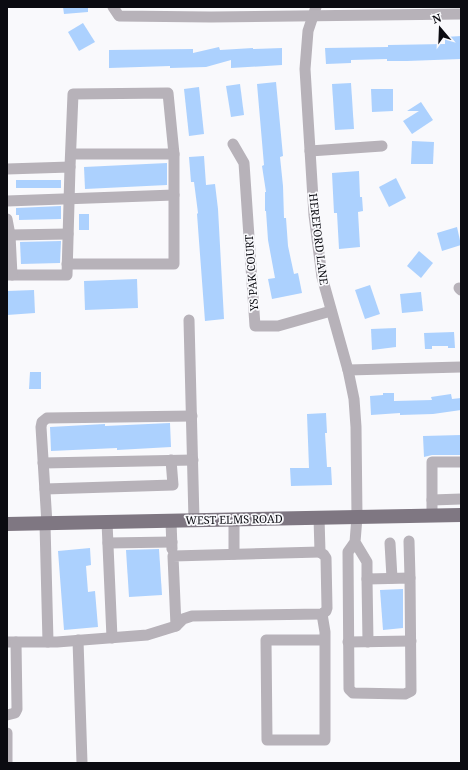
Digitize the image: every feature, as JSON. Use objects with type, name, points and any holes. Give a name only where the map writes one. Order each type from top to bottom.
[{"type":"main road","name":"WEST ELMS ROAD","points":[[7,524],[461,515]]},
{"type":"street","points":[[113,7],[119,16],[211,12],[315,11],[421,11],[461,14]]},
{"type":"street","name":"HEREFORD LANE","points":[[315,11],[308,31],[305,69],[314,215],[322,278],[348,370],[354,399],[356,427],[356,542]]},
{"type":"street","points":[[7,219],[10,235],[10,275],[67,275],[67,264],[70,167],[73,94],[168,93],[174,154],[174,264],[67,264]]},
{"type":"street","name":"YS PAK COURT","points":[[233,144],[244,163],[255,326],[278,326],[331,311]]},
{"type":"street","points":[[310,151],[382,146]]},
{"type":"street","points":[[71,154],[174,154]]},
{"type":"street","points":[[7,169],[70,167]]},
{"type":"street","points":[[7,201],[174,195]]},
{"type":"street","points":[[10,235],[68,234]]},
{"type":"street","points":[[189,320],[194,520]]},
{"type":"street","points":[[348,370],[461,367]]},
{"type":"street","points":[[48,642],[46,524],[42,422],[47,418],[192,416]]},
{"type":"street","points":[[45,489],[173,485],[171,460]]},
{"type":"street","points":[[43,464],[193,460]]},
{"type":"street","points":[[432,516],[432,462],[461,462]]},
{"type":"street","points":[[432,500],[461,499]]},
{"type":"street","points":[[319,517],[320,552]]},
{"type":"street","points":[[234,519],[234,554]]},
{"type":"street","points":[[171,521],[176,626]]},
{"type":"street","points":[[107,522],[112,638]]},
{"type":"street","points":[[368,642],[367,562],[356,542],[348,552],[349,689],[353,693],[405,694],[411,691],[409,541]]},
{"type":"street","points":[[108,543],[172,542]]},
{"type":"street","points":[[390,543],[392,578]]},
{"type":"street","points":[[7,715],[15,713],[17,709],[11,642],[48,642],[147,635],[176,626],[183,619],[192,616],[322,614],[326,611],[326,558],[320,552],[173,556]]},
{"type":"street","points":[[367,579],[410,578]]},
{"type":"street","points":[[322,614],[325,640],[325,740],[267,740],[266,640],[325,640]]},
{"type":"street","points":[[78,640],[82,763]]},
{"type":"street","points":[[348,642],[410,641]]},
{"type":"street","points":[[7,733],[7,763]]},
{"type":"building","points":[[63,7],[88,7],[88,12],[64,14]]},
{"type":"building","points":[[83,23],[95,42],[79,51],[68,32]]},
{"type":"building","points":[[461,36],[461,59],[407,61],[387,61],[387,59],[351,60],[351,63],[326,64],[325,48],[445,44],[445,37]]},
{"type":"building","points":[[219,47],[220,50],[282,48],[282,65],[231,68],[231,60],[206,67],[170,68],[170,66],[109,68],[109,50],[193,49],[193,53]]},
{"type":"building","points":[[276,82],[283,156],[280,157],[284,218],[286,218],[288,246],[294,274],[298,273],[302,293],[272,299],[268,279],[275,278],[268,240],[265,211],[266,192],[262,166],[264,165],[257,84]]},
{"type":"building","points":[[351,83],[354,129],[335,130],[332,84]]},
{"type":"building","points":[[240,84],[244,115],[231,117],[226,86]]},
{"type":"building","points":[[199,87],[204,134],[189,136],[184,89]]},
{"type":"building","points":[[371,89],[393,89],[393,111],[372,112]]},
{"type":"building","points":[[421,102],[433,120],[412,134],[403,121],[419,111],[407,111]]},
{"type":"building","points":[[412,141],[434,142],[433,164],[411,164]]},
{"type":"building","points":[[204,156],[206,185],[215,184],[218,209],[224,319],[205,321],[198,213],[194,182],[191,182],[189,157]]},
{"type":"building","points":[[167,163],[167,185],[85,189],[84,167]]},
{"type":"building","points":[[359,171],[360,197],[362,197],[363,211],[358,212],[360,247],[339,249],[337,213],[334,213],[332,173]]},
{"type":"building","points":[[396,178],[406,198],[389,207],[379,187]]},
{"type":"building","points":[[16,180],[61,180],[61,188],[16,188]]},
{"type":"building","points":[[61,206],[61,219],[19,220],[19,215],[16,215],[16,208]]},
{"type":"building","points":[[79,214],[89,214],[89,230],[79,230]]},
{"type":"building","points":[[457,227],[461,245],[442,251],[437,233]]},
{"type":"building","points":[[61,241],[60,263],[21,264],[20,242]]},
{"type":"building","points":[[419,251],[433,263],[421,278],[407,266]]},
{"type":"building","points":[[137,279],[138,308],[85,310],[84,281]]},
{"type":"building","points":[[370,285],[380,314],[365,319],[355,290]]},
{"type":"building","points":[[34,290],[35,313],[7,315],[7,291]]},
{"type":"building","points":[[421,292],[423,311],[402,313],[400,294]]},
{"type":"building","points":[[396,328],[396,347],[372,350],[371,329]]},
{"type":"building","points":[[454,332],[455,348],[448,348],[448,346],[432,346],[432,349],[425,349],[424,333]]},
{"type":"building","points":[[30,372],[41,372],[41,389],[29,389]]},
{"type":"building","points":[[383,393],[394,393],[394,401],[432,400],[431,397],[451,394],[452,399],[461,398],[461,410],[433,414],[400,415],[400,413],[371,415],[370,396],[383,395]]},
{"type":"building","points":[[326,413],[327,433],[325,433],[327,467],[331,467],[332,485],[291,486],[290,468],[309,468],[307,414]]},
{"type":"building","points":[[170,423],[171,447],[51,451],[50,427]]},
{"type":"building","points":[[461,435],[461,455],[432,455],[424,457],[423,436]]},
{"type":"building","points":[[90,548],[91,565],[86,566],[88,592],[95,591],[98,627],[64,630],[58,551]]},
{"type":"building","points":[[159,549],[162,595],[129,597],[126,550]]},
{"type":"building","points":[[403,589],[403,628],[383,630],[380,590]]}]
